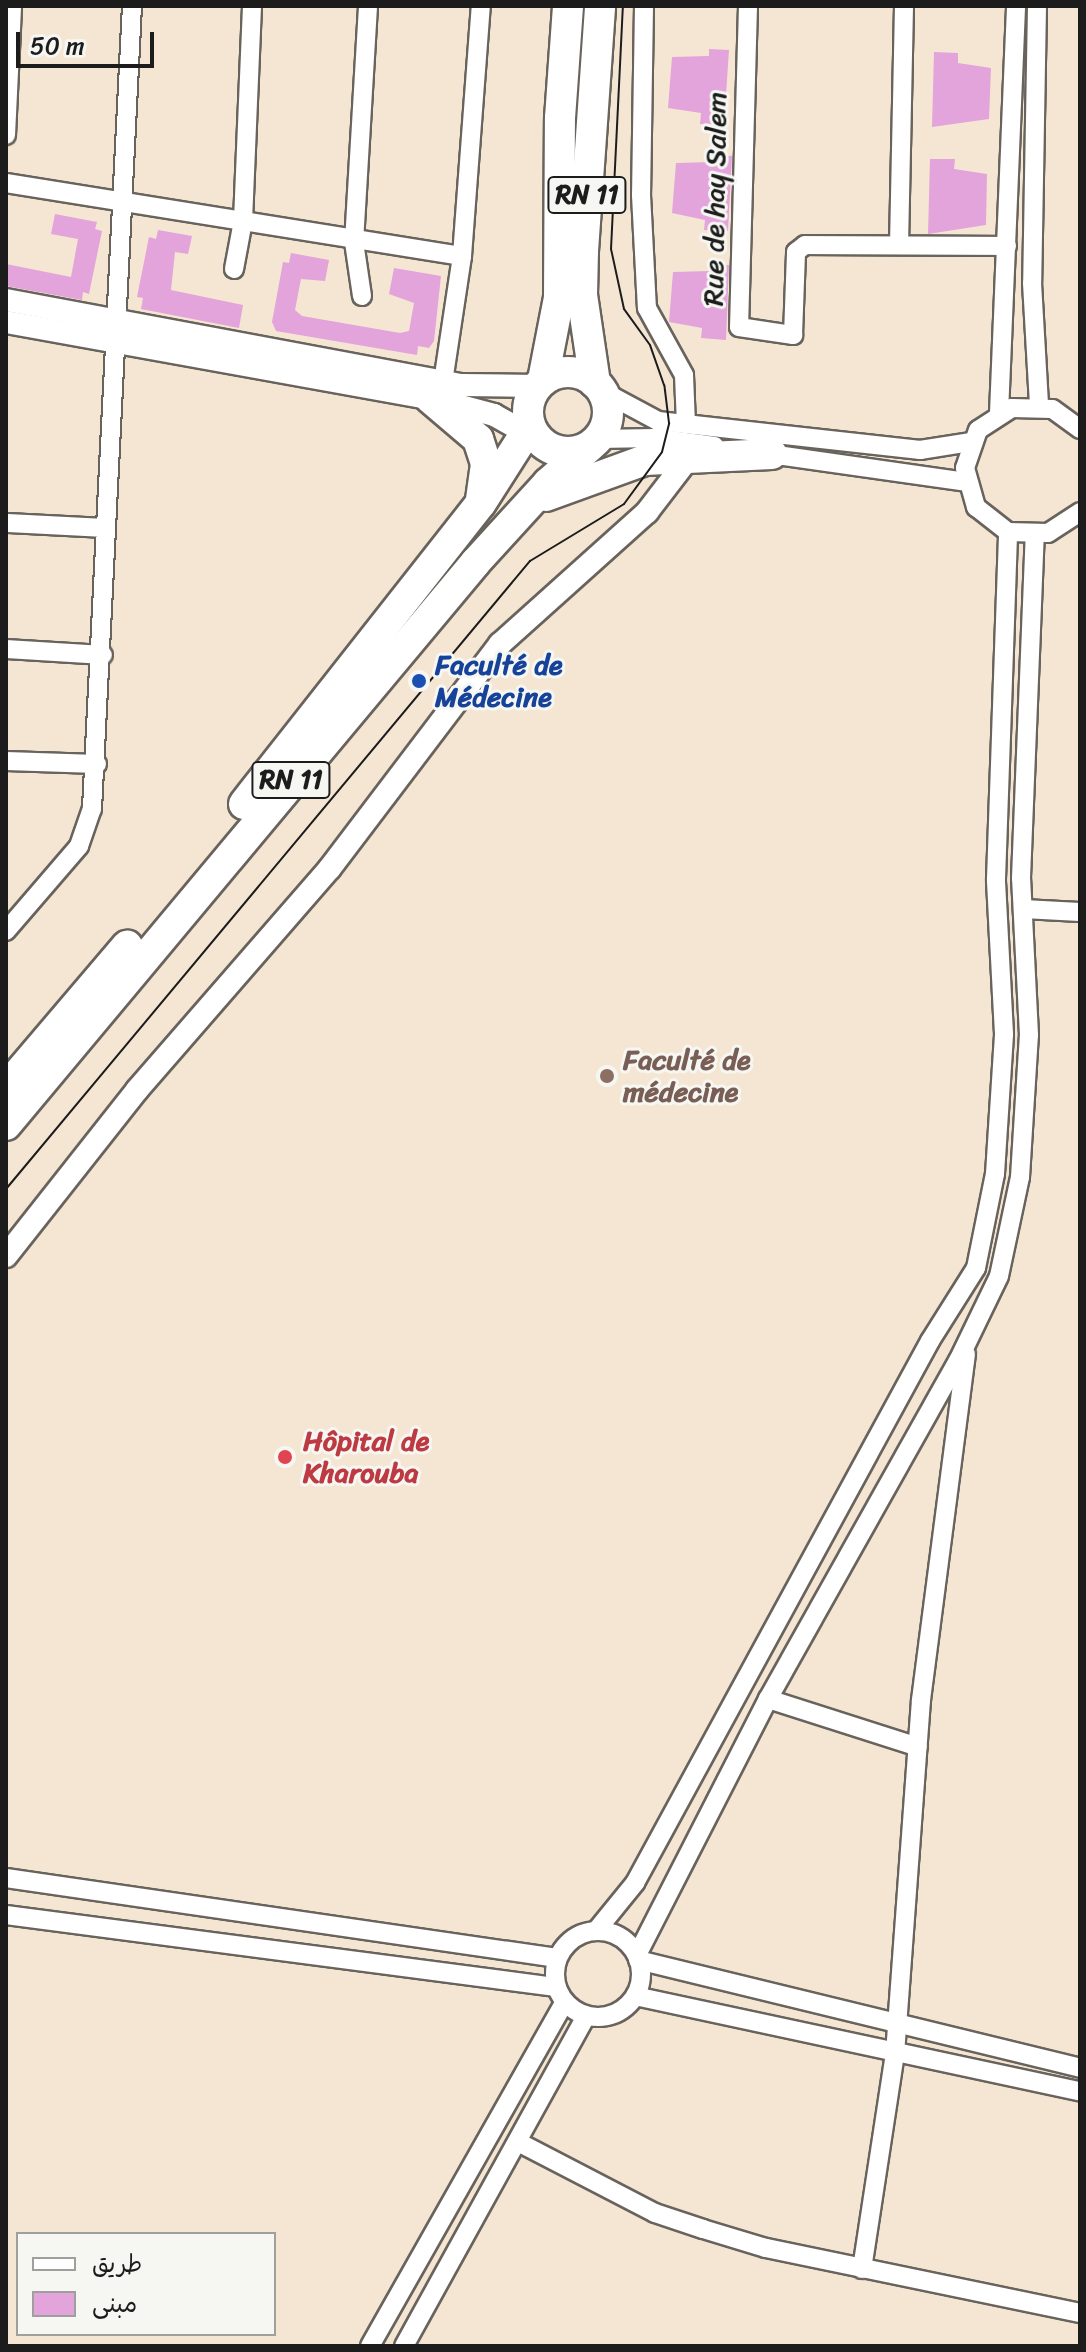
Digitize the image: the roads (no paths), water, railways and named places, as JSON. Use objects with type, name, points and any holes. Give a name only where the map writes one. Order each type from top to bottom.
[{"type":"highway","name":"RN 11","points":[[541,383],[559,298],[560,118],[568,6]]},
{"type":"highway","name":"RN 11","points":[[598,387],[582,295],[600,6]]},
{"type":"highway","points":[[564,372],[598,387],[607,421],[593,443],[568,453],[532,433],[528,406],[541,383],[564,372]]},
{"type":"highway","points":[[437,390],[478,439],[486,464],[481,503]]},
{"type":"highway","name":"RN 11","points":[[6,1088],[178,886],[481,503],[532,433]]},
{"type":"highway","name":"RN 11","points":[[6,1125],[268,807],[526,506],[593,443]]},
{"type":"highway","points":[[526,506],[615,467],[690,456],[772,454]]},
{"type":"street","points":[[6,135],[12,6]]},
{"type":"street","points":[[6,931],[79,846],[92,809],[103,655],[112,341],[123,204],[132,6]]},
{"type":"street","points":[[234,269],[243,221],[252,6]]},
{"type":"street","points":[[362,296],[354,242],[368,6]]},
{"type":"street","points":[[437,390],[462,256],[481,6]]},
{"type":"street","points":[[644,6],[641,195],[647,308],[684,375],[686,424]]},
{"type":"street","name":"Rue de hay Salem","points":[[748,6],[739,327],[793,335],[799,247],[1007,246]]},
{"type":"street","points":[[899,245],[904,6]]},
{"type":"street","points":[[999,413],[1016,6]]},
{"type":"street","points":[[1037,6],[1032,283],[1039,406]]},
{"type":"street","points":[[6,183],[354,242],[462,256]]},
{"type":"street","points":[[6,300],[115,317],[437,390],[532,433]]},
{"type":"street","points":[[6,322],[437,390],[541,383]]},
{"type":"street","points":[[598,387],[658,421],[907,449],[971,442]]},
{"type":"street","points":[[1080,429],[1065,415],[1039,406],[999,413],[971,442],[966,482],[976,507],[1008,532],[1035,536],[1061,528],[1080,512]]},
{"type":"street","points":[[593,443],[655,438],[966,482]]},
{"type":"street","points":[[6,1256],[137,1090],[330,868],[500,644],[647,512],[690,456]]},
{"type":"street","points":[[6,523],[106,528]]},
{"type":"street","points":[[596,1931],[635,1883],[930,1341],[976,1268],[986,1228],[1001,1099],[1004,984],[996,879],[1008,532]]},
{"type":"street","points":[[6,1915],[561,1995],[586,2016],[614,2014],[635,1996],[640,1983],[638,1958],[768,1699],[981,1318],[999,1276],[1020,1177],[1029,1035],[1023,909],[1035,536]]},
{"type":"street","points":[[6,649],[103,655]]},
{"type":"street","points":[[6,761],[97,764]]},
{"type":"street","points":[[1023,909],[1080,912]]},
{"type":"street","points":[[956,1303],[981,1318]]},
{"type":"street","points":[[862,2269],[895,2054],[918,1747],[967,1343]]},
{"type":"street","points":[[768,1699],[918,1747]]},
{"type":"street","points":[[6,1878],[557,1958]]},
{"type":"street","points":[[144,1934],[150,1900]]},
{"type":"street","points":[[370,2346],[402,2282],[516,2095],[561,1995],[557,1958],[575,1937],[596,1931],[618,1936],[638,1958],[898,2027],[1080,2068]]},
{"type":"street","points":[[635,1996],[895,2054],[1080,2091]]},
{"type":"street","points":[[404,2346],[586,2016]]},
{"type":"street","points":[[516,2095],[538,2108]]},
{"type":"street","points":[[518,2142],[655,2213],[766,2248],[1080,2313]]},
{"type":"tram line","points":[[6,1189],[530,561],[624,504],[662,452],[669,423],[664,385],[650,345],[624,309],[611,249],[623,6]]},
{"type":"place","name":"Faculté de Médecine","points":[[419,681]]},
{"type":"place","name":"Faculté de médecine","points":[[607,1076]]},
{"type":"place","name":"Hôpital de Kharouba","points":[[285,1457]]}]
